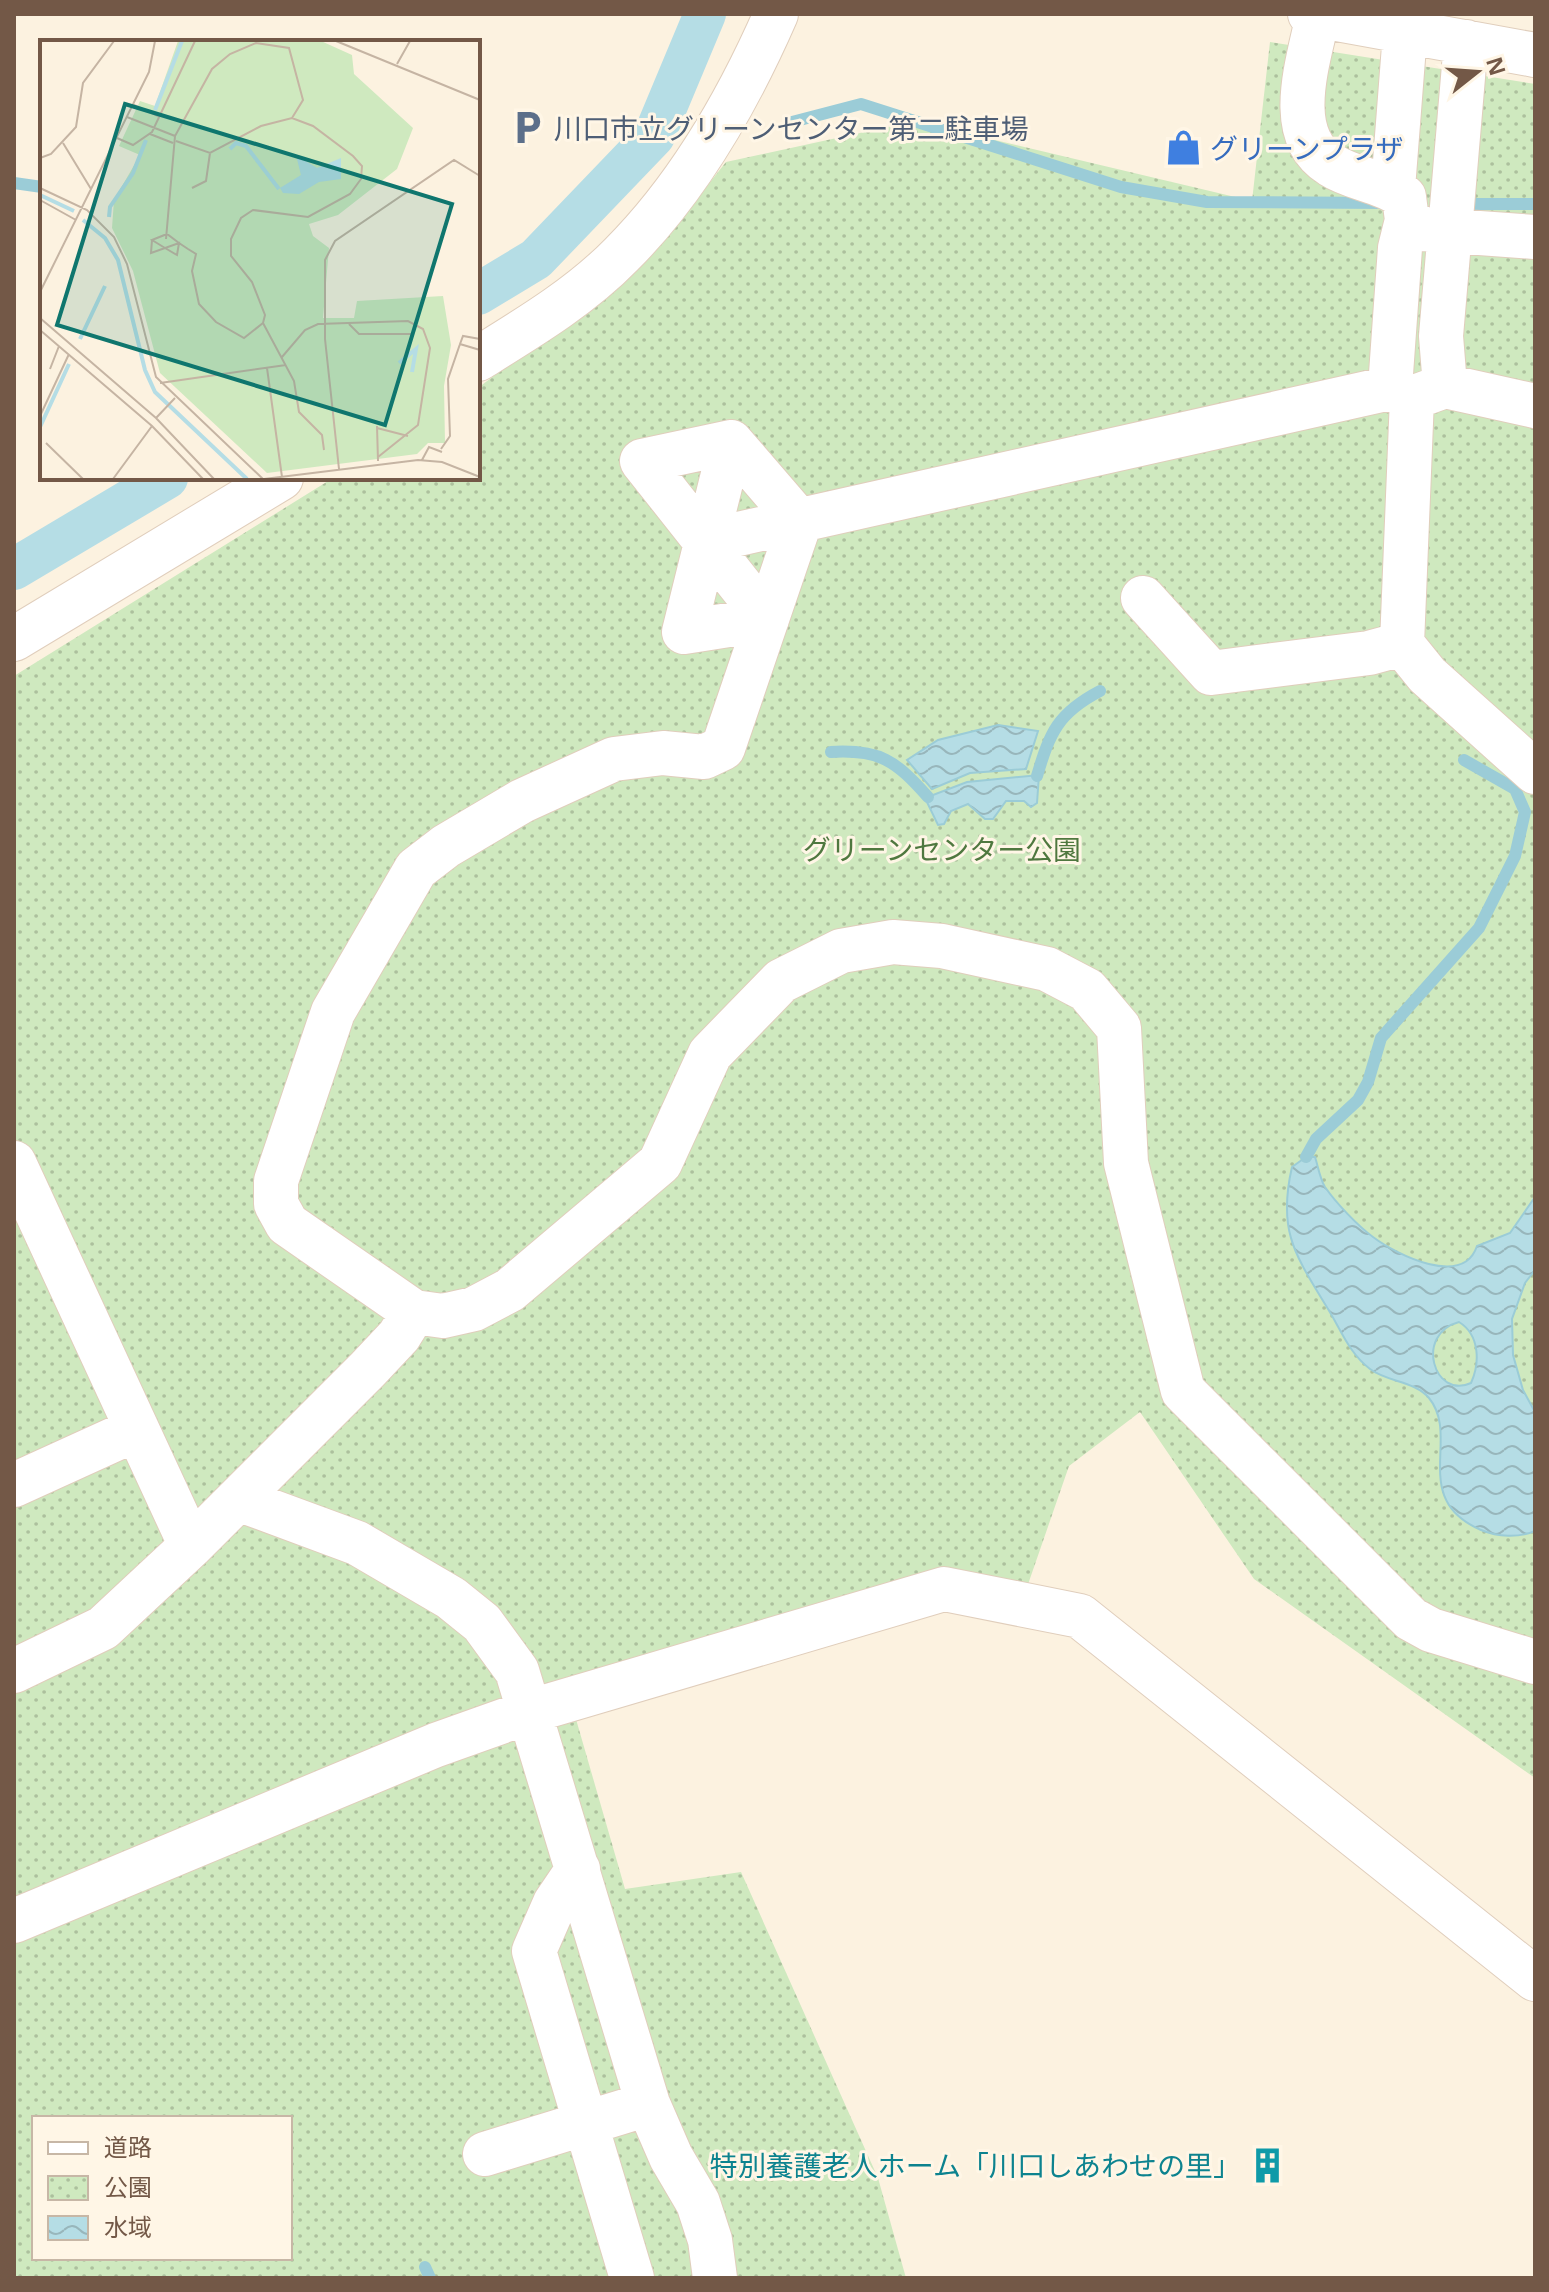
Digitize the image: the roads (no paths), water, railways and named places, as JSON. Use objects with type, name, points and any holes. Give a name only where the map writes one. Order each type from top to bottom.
[{"type":"street","points":[[480,358],[582,289],[622,254],[674,192],[721,125],[776,14]]},
{"type":"street","points":[[1535,55],[1314,15],[1304,86],[1303,130],[1327,164],[1400,204],[1423,229],[1535,237]]},
{"type":"street","points":[[1405,33],[1400,248],[1416,391],[1402,644],[1427,675],[1535,772]]},
{"type":"street","points":[[1416,391],[1441,336],[1466,42]]},
{"type":"street","points":[[707,541],[1416,391],[1535,406]]},
{"type":"street","points":[[731,442],[800,522]]},
{"type":"street","points":[[731,442],[642,461],[767,619]]},
{"type":"street","points":[[731,442],[684,632],[767,619]]},
{"type":"street","points":[[14,639],[278,480]]},
{"type":"street","points":[[800,522],[723,748],[704,757],[663,753],[614,759],[522,801],[446,846],[416,869],[333,1012],[276,1181],[276,1204],[287,1224],[414,1312],[443,1316],[474,1309],[510,1290],[660,1163],[710,1054],[781,981],[841,951],[893,942],[942,946],[1047,969],[1087,990],[1119,1028],[1126,1163],[1183,1391],[1411,1619],[1431,1630],[1535,1662]]},
{"type":"street","points":[[1143,598],[1211,673],[1369,653],[1402,644]]},
{"type":"street","points":[[14,1163],[191,1546]]},
{"type":"street","points":[[14,1671],[103,1628],[191,1546],[378,1358],[399,1336],[414,1312]]},
{"type":"street","points":[[14,1485],[137,1429]]},
{"type":"street","points":[[238,1499],[357,1543],[451,1598],[482,1623],[517,1671],[648,2104],[671,2157],[698,2203],[710,2240],[715,2278]]},
{"type":"street","points":[[14,1921],[436,1745],[531,1711],[944,1589],[1080,1616],[1535,1979]]},
{"type":"street","points":[[578,1869],[555,1903],[534,1951],[632,2278]]},
{"type":"street","points":[[485,2154],[648,2104]]},
{"type":"water","points":[[998,725],[1038,731],[1026,769],[970,773],[932,789],[907,760],[938,740]]},
{"type":"water","points":[[1039,775],[1037,803],[1031,807],[1024,801],[1006,801],[993,819],[985,819],[968,804],[951,811],[944,824],[938,825],[925,798],[967,782]]},
{"type":"water","points":[[1306,1157],[1315,1157],[1325,1187],[1367,1232],[1397,1252],[1444,1266],[1458,1265],[1469,1258],[1477,1246],[1510,1233],[1535,1197],[1535,1270],[1525,1283],[1512,1319],[1513,1355],[1523,1390],[1535,1412],[1535,1531],[1515,1536],[1481,1530],[1459,1517],[1447,1502],[1441,1485],[1440,1431],[1437,1414],[1429,1398],[1416,1388],[1370,1369],[1356,1356],[1299,1258],[1288,1227],[1288,1190],[1292,1167]],"holes":[[[1459,1322],[1474,1342],[1476,1367],[1471,1383],[1458,1386],[1447,1382],[1439,1374],[1433,1351],[1445,1329]]]},
{"type":"waterway","points":[[480,293],[536,259],[654,136],[705,14]]},
{"type":"waterway","points":[[792,122],[861,104],[1121,187],[1207,202],[1384,203]]},
{"type":"waterway","points":[[14,183],[40,187]]},
{"type":"waterway","points":[[1458,204],[1535,204]]},
{"type":"waterway","points":[[14,569],[164,480]]},
{"type":"waterway","points":[[1037,776],[1046,747],[1058,725],[1074,707],[1100,691]]},
{"type":"waterway","points":[[831,752],[862,753],[886,760],[906,774],[928,797]]},
{"type":"waterway","points":[[1306,1157],[1316,1139],[1358,1100],[1368,1082],[1381,1038],[1479,928],[1515,856],[1525,812],[1515,789],[1464,760]]},
{"type":"waterway","points":[[425,2267],[430,2278]]},
{"type":"place","name":"川口市立グリーンセンター第二駐車場","points":[[528,128]]},
{"type":"place","name":"グリーンプラザ","points":[[1184,148]]},
{"type":"place","name":"特別養護老人ホーム「川口しあわせの里」","points":[[1267,2165]]},
{"type":"park label","name":"グリーンセンター公園","points":[[942,849]]}]
